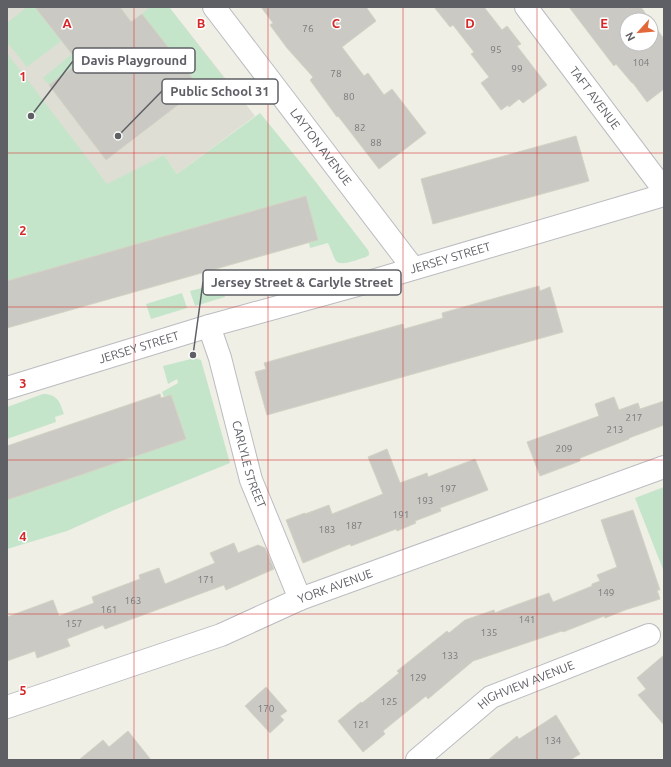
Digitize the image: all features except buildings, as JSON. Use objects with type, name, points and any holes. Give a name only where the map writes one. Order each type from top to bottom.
[{"type":"street","name":"LAYTON AVENUE","points":[[214,7],[413,268]]},
{"type":"street","name":"TAFT AVENUE","points":[[526,7],[664,190]]},
{"type":"street","name":"JERSEY STREET","points":[[7,388],[209,326],[372,281],[664,195]]},
{"type":"street","name":"CARLYLE STREET","points":[[209,326],[220,358],[251,480],[300,599]]},
{"type":"street","name":"YORK AVENUE","points":[[7,707],[221,635],[300,599],[664,467]]},
{"type":"street","name":"HIGHVIEW AVENUE","points":[[417,760],[491,697],[649,635]]},
{"type":"shaded area","points":[[7,7],[169,7],[255,116],[177,174],[164,155],[107,185],[103,179],[7,251]]},
{"type":"green space","points":[[27,7],[35,7],[61,41],[27,67],[7,42],[7,23]]},
{"type":"green space","points":[[150,7],[169,7],[223,77],[203,92],[142,14]]},
{"type":"green space","points":[[7,53],[107,184],[164,155],[177,174],[260,113],[305,168],[368,250],[369,255],[355,261],[338,263],[328,243],[310,248],[309,243],[318,240],[306,196],[7,281]]},
{"type":"green space","points":[[72,54],[79,63],[49,85],[43,78]]},
{"type":"green space","points":[[220,282],[225,297],[195,306],[190,291],[202,288],[203,292],[210,290],[209,285]]},
{"type":"green space","points":[[182,293],[187,308],[151,319],[146,304]]},
{"type":"green space","points":[[195,358],[201,360],[230,463],[114,510],[67,531],[7,549],[7,500],[186,439],[171,395],[164,397],[162,392],[178,383],[177,379],[168,384],[163,366]]},
{"type":"green space","points":[[43,394],[48,394],[55,397],[60,403],[64,414],[55,417],[56,422],[7,439],[7,407]]},
{"type":"green space","points":[[664,487],[664,572],[635,498]]},
{"type":"place","name":"Davis Playground","points":[[31,116]]},
{"type":"place","name":"Public School 31","points":[[118,136]]},
{"type":"place","name":"Jersey Street & Carlyle Street","points":[[193,355]]}]
